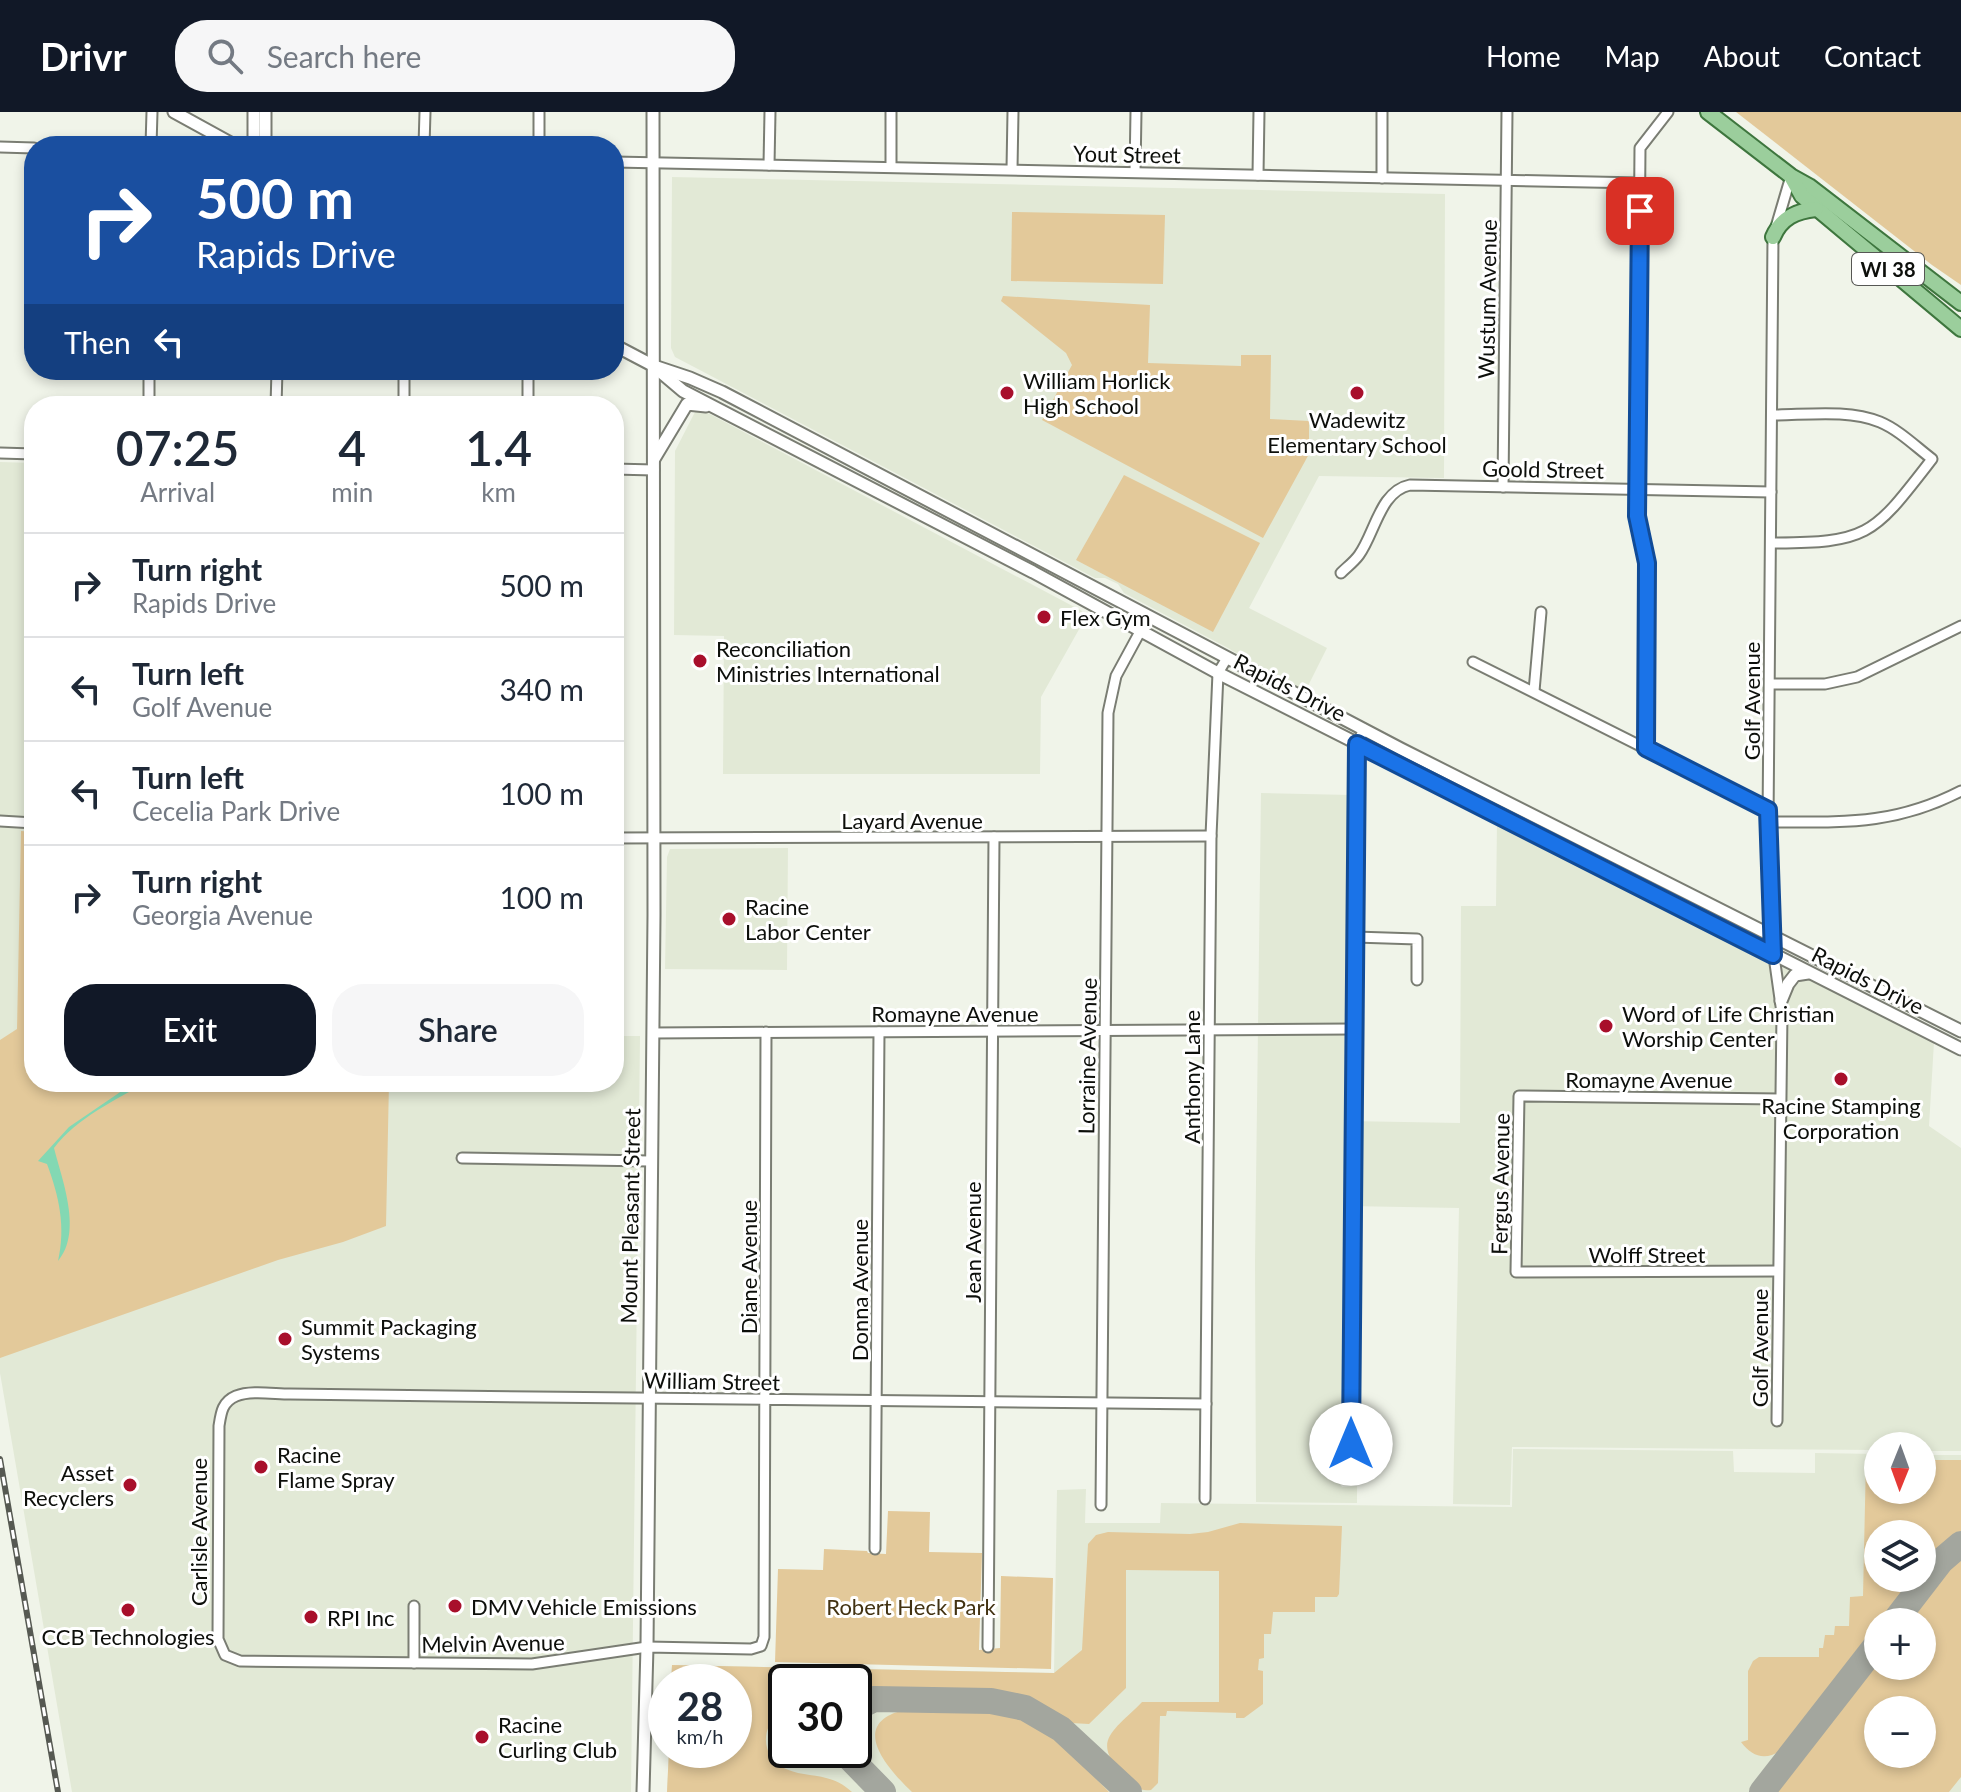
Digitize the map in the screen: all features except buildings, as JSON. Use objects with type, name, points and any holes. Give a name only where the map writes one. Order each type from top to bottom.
[{"type":"main road","name":"WI 38","points":[[1708,112],[1961,303]]},
{"type":"main road","name":"WI 38","points":[[1791,176],[1802,196],[1816,209],[1961,329]]},
{"type":"main road","points":[[1773,237],[1788,217],[1816,209]]},
{"type":"street","points":[[151,136],[152,112]]},
{"type":"street","points":[[174,112],[218,136]]},
{"type":"street","points":[[254,112],[254,136]]},
{"type":"street","points":[[265,112],[265,136]]},
{"type":"street","points":[[424,136],[425,112]]},
{"type":"street","points":[[539,112],[539,136]]},
{"type":"street","name":"Mount Pleasant Street","points":[[643,1792],[653,1033],[653,112]]},
{"type":"street","points":[[769,165],[770,112]]},
{"type":"street","points":[[891,112],[891,166]]},
{"type":"street","points":[[1012,169],[1013,112]]},
{"type":"street","points":[[1135,172],[1136,112]]},
{"type":"street","points":[[1258,175],[1259,112]]},
{"type":"street","points":[[1382,112],[1382,178]]},
{"type":"street","name":"Wustum Avenue","points":[[1503,487],[1507,112]]},
{"type":"street","points":[[1646,748],[1647,563],[1637,516],[1640,148],[1668,112]]},
{"type":"street","points":[[0,147],[24,148]]},
{"type":"street","name":"Yout Street","points":[[624,162],[1640,183]]},
{"type":"street","name":"Golf Avenue","points":[[1777,1421],[1781,1001],[1771,935],[1768,822],[1773,237],[1791,176]]},
{"type":"street","name":"Rapids Drive","points":[[624,350],[654,366],[722,392],[1364,729],[1961,1031]]},
{"type":"street","name":"Rapids Drive","points":[[654,366],[683,391],[1218,673],[1773,955],[1960,1045]]},
{"type":"street","points":[[624,468],[654,465],[687,404],[714,407]]},
{"type":"street","points":[[1771,543],[1821,543],[1852,538],[1879,522],[1932,459],[1890,427],[1855,415],[1772,415]]},
{"type":"street","points":[[0,453],[24,454]]},
{"type":"street","name":"Goold Street","points":[[1341,573],[1359,555],[1390,497],[1403,486],[1771,492]]},
{"type":"street","points":[[1534,691],[1541,612]]},
{"type":"street","name":"Lorraine Avenue","points":[[1101,1505],[1109,700],[1116,676],[1148,617]]},
{"type":"street","points":[[1770,684],[1840,682],[1857,677],[1961,626]]},
{"type":"street","name":"Anthony Lane","points":[[1205,1499],[1211,836],[1218,673],[1227,658]]},
{"type":"street","points":[[1473,662],[1768,810]]},
{"type":"street","points":[[1351,1473],[1357,744],[1364,729]]},
{"type":"street","points":[[1473,802],[1479,788]]},
{"type":"street","points":[[1768,822],[1878,820],[1917,810],[1961,791]]},
{"type":"street","points":[[0,821],[24,822]]},
{"type":"street","points":[[1549,841],[1556,827]]},
{"type":"street","name":"Layard Avenue","points":[[624,838],[1211,836]]},
{"type":"street","name":"Jean Avenue","points":[[988,1647],[994,837]]},
{"type":"street","points":[[1620,877],[1627,862]]},
{"type":"street","points":[[1674,904],[1682,890]]},
{"type":"street","points":[[1704,919],[1711,905]]},
{"type":"street","points":[[1355,937],[1417,939],[1417,980]]},
{"type":"street","points":[[1781,1001],[1795,975],[1810,973]]},
{"type":"street","points":[[1880,1008],[1886,993]]},
{"type":"street","name":"Romayne Avenue","points":[[653,1033],[1353,1029]]},
{"type":"street","name":"Diane Avenue","points":[[761,1646],[764,1637],[766,1399],[766,1032]]},
{"type":"street","name":"Donna Avenue","points":[[875,1549],[879,1032]]},
{"type":"street","name":"Romayne Avenue","points":[[1519,1096],[1780,1099]]},
{"type":"street","name":"Fergus Avenue","points":[[1516,1272],[1519,1096]]},
{"type":"street","points":[[462,1158],[650,1161]]},
{"type":"street","name":"Wolff Street","points":[[1516,1272],[1778,1271]]},
{"type":"street","name":"William Street","points":[[222,1408],[235,1396],[247,1394],[1206,1404]]},
{"type":"street","name":"Carlisle Avenue","points":[[222,1408],[219,1426],[218,1639],[225,1655]]},
{"type":"street","points":[[414,1606],[414,1663]]},
{"type":"street","name":"Melvin Avenue","points":[[225,1655],[240,1661],[543,1664],[647,1647],[751,1649],[761,1646]]},
{"type":"shaded area","name":"William Horlick High School","points":[[672,177],[1445,194],[1444,478],[1319,476],[1249,608],[1327,648],[1304,694],[1228,648],[1124,593],[1118,584],[1105,578],[1095,578],[675,357],[671,348]]},
{"type":"shaded area","points":[[695,412],[706,412],[1082,611],[1078,622],[1082,624],[1041,697],[1040,774],[723,774],[724,636],[674,635],[675,451]]},
{"type":"shaded area","points":[[0,462],[24,463],[24,1092],[624,1092],[624,1036],[640,1036],[631,1792],[72,1792],[0,1373]]},
{"type":"shaded area","points":[[1261,793],[1351,795],[1348,1121],[1460,1123],[1461,906],[1496,906],[1497,821],[1934,1042],[1929,1126],[1961,1148],[1961,1451],[1936,1451],[1936,1432],[1864,1432],[1864,1450],[1512,1447],[1510,1505],[1453,1504],[1459,1208],[1348,1206],[1345,1449],[1333,1474],[1342,1487],[1357,1486],[1357,1503],[1256,1502],[1255,1262]]},
{"type":"shaded area","points":[[788,848],[787,970],[665,969],[667,857],[670,849]]},
{"type":"shaded area","points":[[120,1092],[129,1092],[85,1119],[54,1148],[70,1221],[69,1236],[58,1261],[61,1224],[58,1200],[47,1164],[38,1161],[69,1127]]},
{"type":"shaded area","points":[[1513,1449],[1733,1451],[1734,1472],[1815,1473],[1815,1453],[1864,1454],[1864,1504],[1936,1504],[1936,1455],[1961,1455],[1961,1792],[667,1792],[668,1768],[752,1768],[752,1667],[768,1667],[768,1768],[872,1768],[872,1669],[1054,1673],[1057,1490],[1086,1489],[1085,1523],[1160,1523],[1161,1503],[1512,1507]]},
{"type":"green space","points":[[1736,112],[1961,112],[1961,285],[1932,265]]},
{"type":"green space","points":[[1012,212],[1165,215],[1163,284],[1011,281]]},
{"type":"green space","points":[[1003,296],[1150,305],[1148,363],[1241,366],[1241,355],[1271,355],[1270,419],[1309,421],[1309,454],[1263,538],[1042,420],[1072,365],[1066,353],[1001,301]]},
{"type":"green space","points":[[1124,475],[1260,543],[1213,632],[1076,560]]},
{"type":"green space","points":[[21,831],[24,831],[24,1092],[389,1092],[386,1226],[278,1260],[0,1358],[0,1040],[17,1029]]},
{"type":"green space","points":[[1936,1460],[1961,1460],[1961,1531],[1936,1551],[1936,1520],[1865,1520],[1865,1504],[1936,1504]]},
{"type":"green space","name":"Robert Heck Park","points":[[888,1511],[930,1512],[929,1552],[982,1553],[979,1650],[1000,1648],[1001,1576],[1053,1578],[1051,1669],[775,1662],[778,1569],[823,1570],[824,1549],[886,1554]]},
{"type":"green space","points":[[1240,1523],[1342,1526],[1339,1594],[1337,1597],[1315,1597],[1315,1612],[1273,1612],[1271,1634],[1264,1634],[1264,1658],[1259,1659],[1258,1670],[1263,1671],[1263,1704],[1244,1718],[1236,1718],[1236,1713],[1167,1711],[1166,1716],[1160,1716],[1158,1783],[1151,1790],[1137,1787],[1125,1776],[1114,1764],[1107,1745],[1115,1729],[1142,1702],[1219,1702],[1219,1571],[1126,1570],[1126,1688],[1089,1724],[1071,1723],[1044,1705],[1008,1692],[872,1688],[872,1669],[1054,1673],[1082,1650],[1088,1544],[1096,1535],[1108,1532],[1208,1532]]},
{"type":"green space","points":[[1864,1550],[1864,1592],[1903,1592],[1890,1608],[1864,1608],[1864,1640],[1781,1750],[1770,1756],[1760,1756],[1750,1751],[1741,1742],[1748,1740],[1748,1671],[1753,1661],[1759,1657],[1819,1657],[1825,1635],[1834,1635],[1835,1626],[1849,1626],[1850,1597],[1863,1596]]},
{"type":"green space","points":[[1961,1558],[1961,1777],[1949,1792],[1775,1792],[1864,1677],[1864,1680],[1936,1680],[1936,1608],[1918,1608],[1931,1592],[1936,1592],[1936,1585]]},
{"type":"green space","points":[[752,1667],[768,1667],[768,1768],[784,1768],[827,1778],[852,1792],[667,1792],[668,1768],[752,1768]]},
{"type":"green space","points":[[951,1709],[1015,1716],[1040,1728],[1062,1744],[1109,1792],[912,1792],[884,1760],[875,1736],[878,1725],[887,1717],[904,1710]]},
{"type":"taxiway","points":[[1905,1608],[1941,1561],[1961,1544]]},
{"type":"taxiway","points":[[1762,1792],[1864,1661]]},
{"type":"taxiway","points":[[872,1700],[991,1701],[1025,1708],[1061,1729],[1129,1792]]},
{"type":"taxiway","points":[[860,1768],[883,1792]]},
{"type":"railway","points":[[0,1459],[58,1792]]},
{"type":"place","name":"William Horlick High School","points":[[1007,393]]},
{"type":"place","name":"Wadewitz Elementary School","points":[[1357,393]]},
{"type":"place","name":"Flex Gym","points":[[1044,617]]},
{"type":"place","name":"Reconciliation Ministries International","points":[[700,661]]},
{"type":"place","name":"Racine Labor Center","points":[[729,919]]},
{"type":"place","name":"Word of Life Christian Worship Center","points":[[1606,1026]]},
{"type":"place","name":"Racine Stamping Corporation","points":[[1841,1079]]},
{"type":"place","name":"Summit Packaging Systems","points":[[285,1339]]},
{"type":"place","name":"Racine Flame Spray","points":[[261,1467]]},
{"type":"place","name":"Asset Recyclers","points":[[130,1485]]},
{"type":"place","name":"DMV Vehicle Emissions","points":[[455,1606]]},
{"type":"place","name":"CCB Technologies","points":[[128,1610]]},
{"type":"place","name":"RPI Inc","points":[[311,1617]]},
{"type":"place","name":"Racine Curling Club","points":[[482,1737]]},
{"type":"route","points":[[1351,1444],[1357,744],[1773,955],[1768,810],[1646,748],[1647,563],[1637,516],[1640,211]]}]
